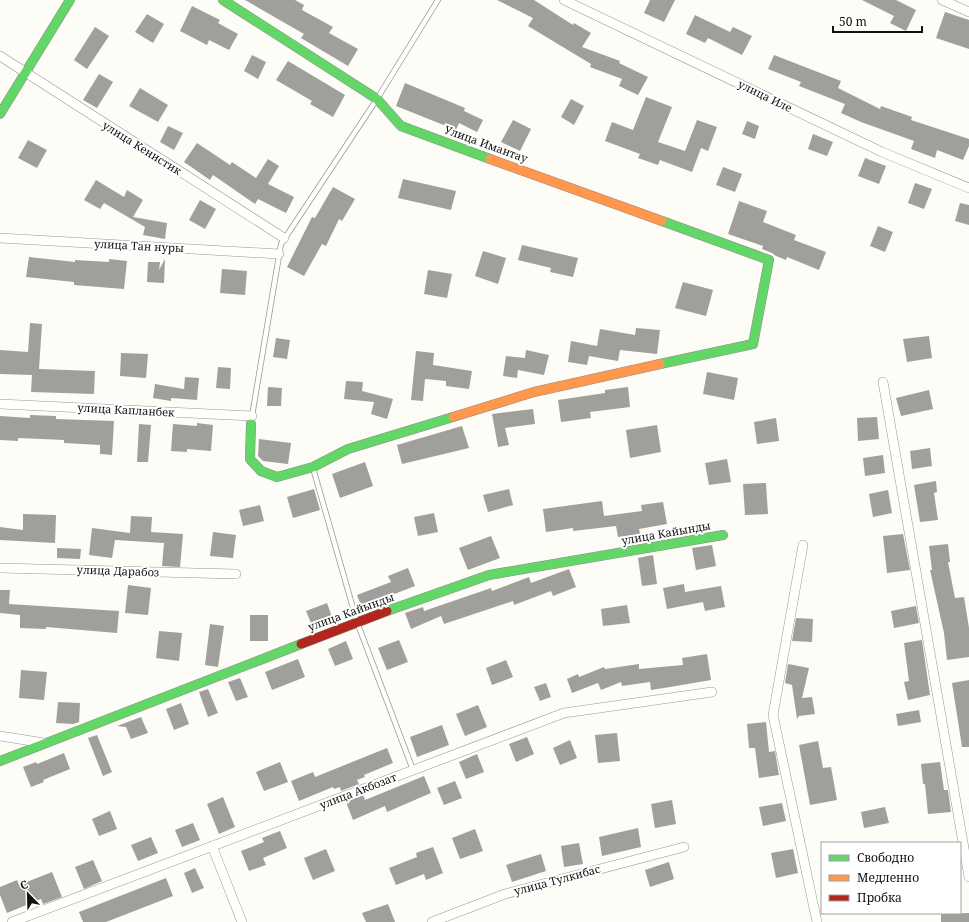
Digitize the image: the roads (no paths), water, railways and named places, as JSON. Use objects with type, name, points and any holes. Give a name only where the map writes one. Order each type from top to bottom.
[{"type":"street","points":[[0,114],[70,0]]},
{"type":"street","name":"Улица Имантау","points":[[223,0],[377,99],[401,126],[769,260],[753,344],[534,392],[348,450],[313,467]]},
{"type":"street","name":"улица Иле","points":[[564,0],[882,152],[969,188]]},
{"type":"street","points":[[942,0],[969,12]]},
{"type":"street","name":"улица Кенистик","points":[[0,56],[25,74],[284,238]]},
{"type":"street","name":"улица Тан нуры","points":[[0,238],[279,254]]},
{"type":"street","points":[[883,382],[969,877]]},
{"type":"street","name":"улица Капланбек","points":[[0,404],[251,420]]},
{"type":"street","points":[[251,420],[250,459],[261,471],[277,477],[313,467]]},
{"type":"street","name":"улица Кайынды","points":[[0,761],[357,622],[489,576],[723,535]]},
{"type":"street","points":[[803,545],[774,715],[817,922]]},
{"type":"street","name":"улица Дарабоз","points":[[0,568],[236,574]]},
{"type":"street","name":"улица Акбозат","points":[[12,922],[564,713],[712,692]]},
{"type":"street","points":[[0,736],[46,743]]},
{"type":"street","points":[[212,846],[242,922]]},
{"type":"street","name":"улица Тулкибас","points":[[432,922],[505,894],[684,847]]},
{"type":"lane","points":[[251,420],[281,244],[377,99],[438,0]]},
{"type":"lane","points":[[313,467],[357,622],[413,770]]}]
